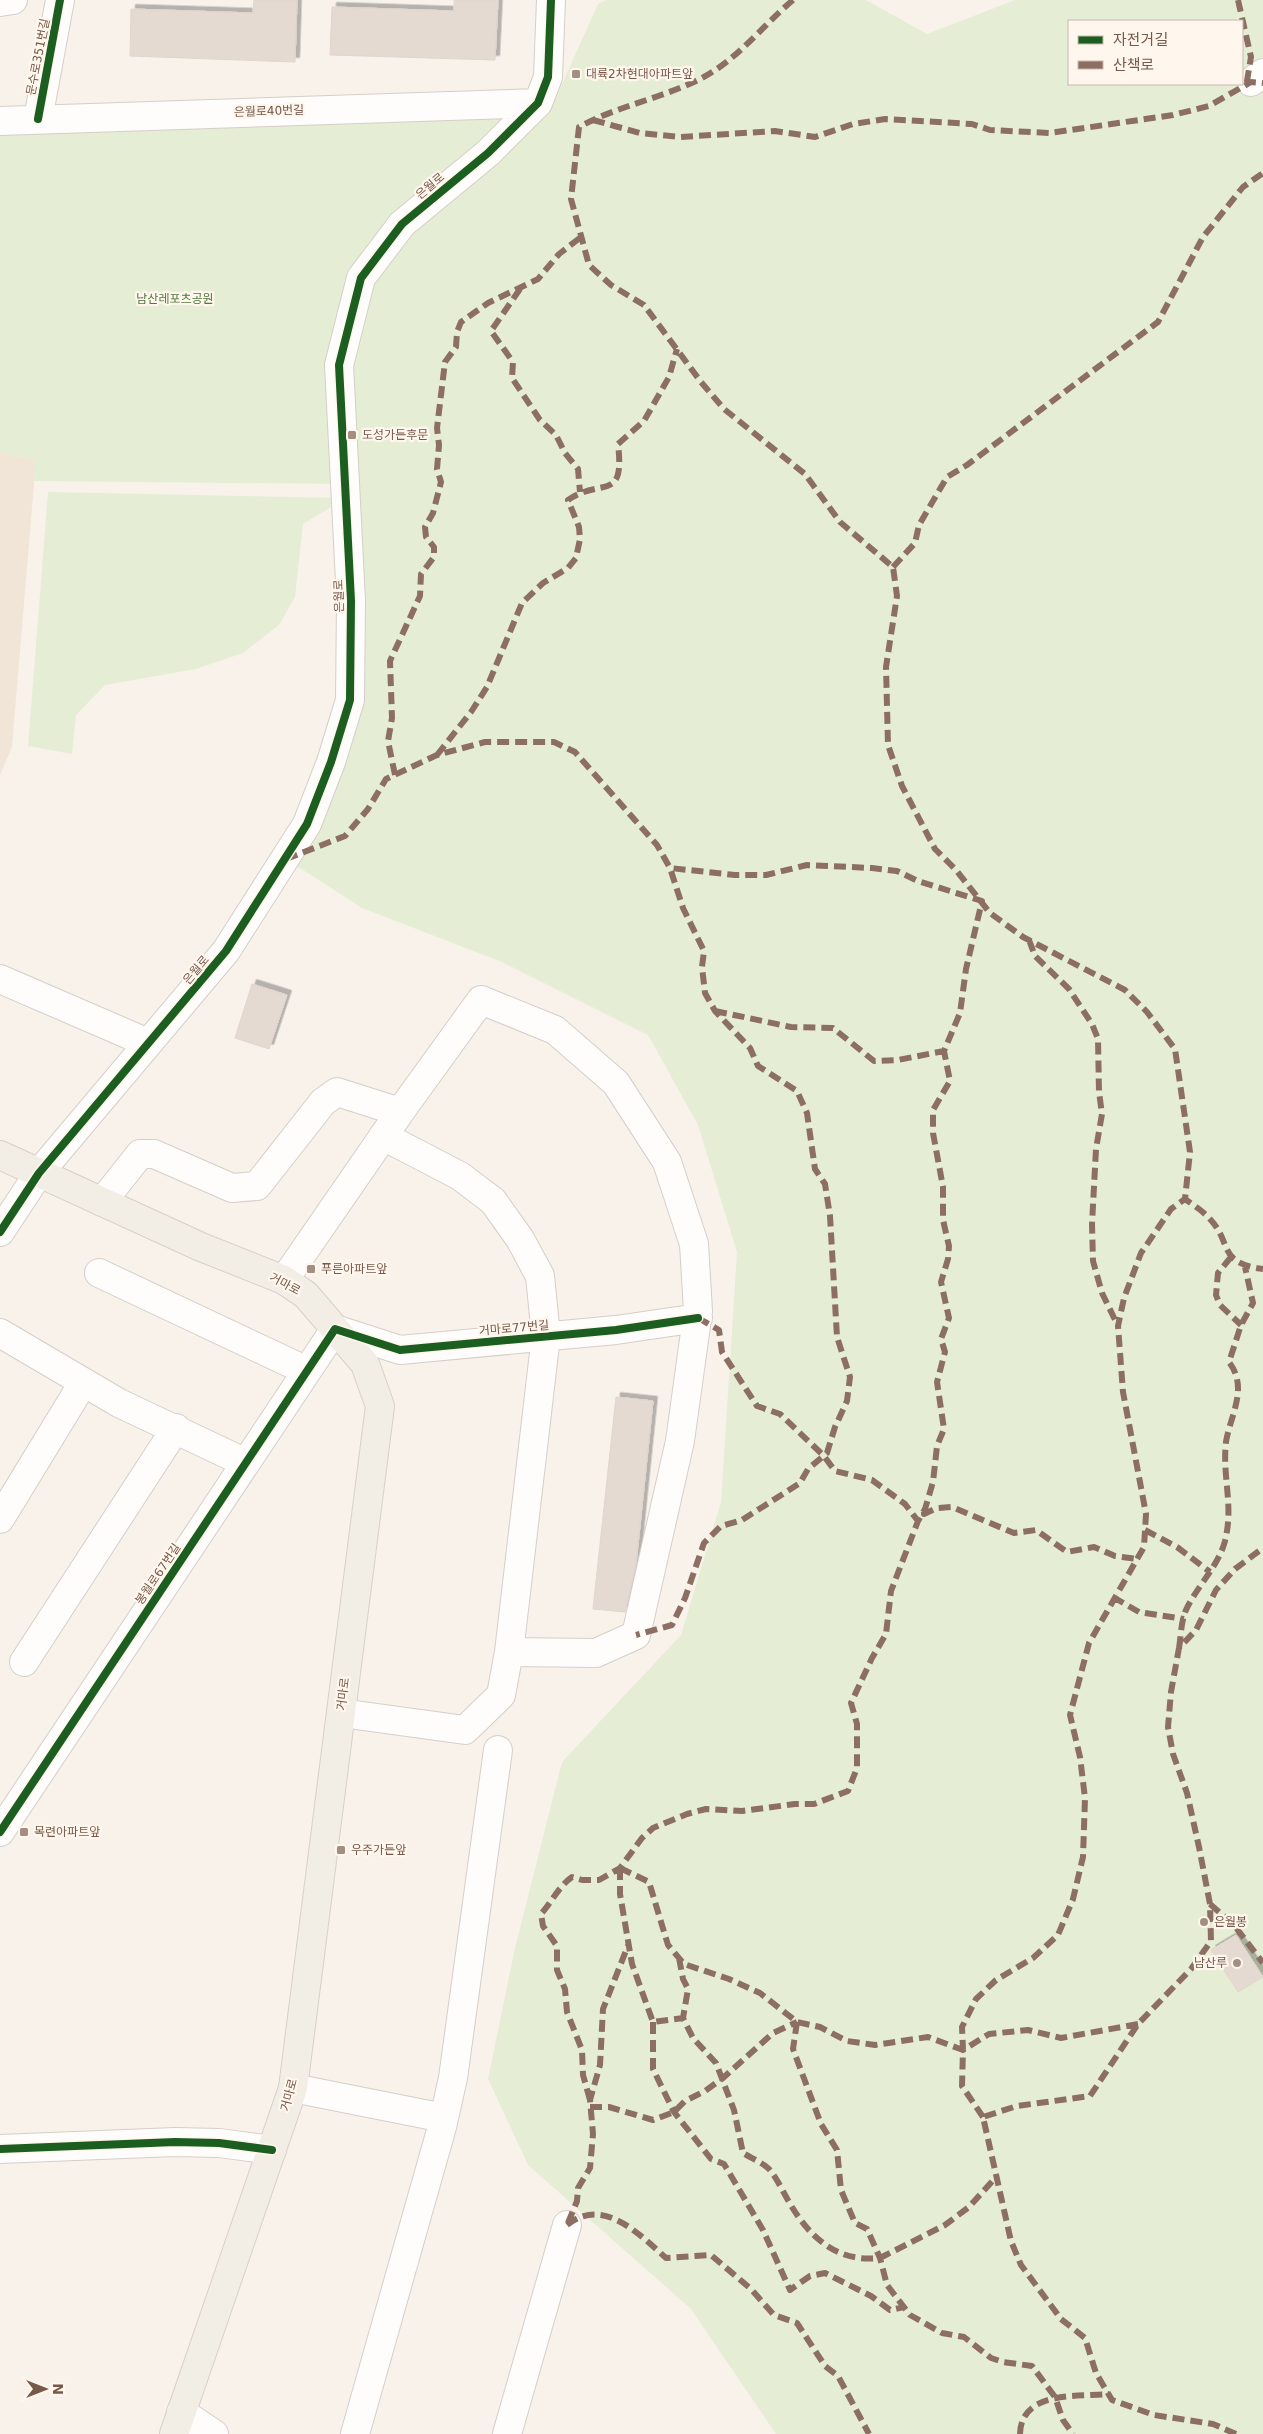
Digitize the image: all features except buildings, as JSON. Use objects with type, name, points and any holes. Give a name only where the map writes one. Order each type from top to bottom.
[{"type":"main road","name":"거마로","points":[[0,1155],[201,1247],[284,1280],[306,1295],[365,1364],[380,1406],[293,2088],[178,2423]]},
{"type":"street","points":[[0,2],[13,0]]},
{"type":"street","name":"문수로351번길","points":[[38,119],[60,0]]},
{"type":"street","name":"은월로","points":[[0,1232],[39,1173],[226,951],[307,824],[331,762],[350,700],[351,601],[338,365],[361,278],[402,224],[488,152],[538,103],[548,77],[551,0]]},
{"type":"street","name":"은월로40번길","points":[[0,121],[538,103]]},
{"type":"street","points":[[0,979],[148,1043]]},
{"type":"street","points":[[284,1280],[383,1136],[481,1000],[555,1030],[616,1083],[667,1162],[694,1244],[698,1318],[680,1440],[636,1635],[596,1652],[509,1652]]},
{"type":"street","points":[[102,1202],[140,1154],[154,1154],[232,1188],[257,1186],[323,1102],[338,1092],[400,1112]]},
{"type":"street","points":[[341,1713],[465,1730],[501,1695],[509,1652],[546,1336],[540,1276],[520,1239],[493,1201],[460,1176],[383,1136]]},
{"type":"street","points":[[99,1273],[307,1371]]},
{"type":"street","name":"거마로77번길","points":[[335,1329],[400,1350],[546,1336],[698,1318]]},
{"type":"street","name":"봉월로67번길","points":[[0,1832],[335,1329]]},
{"type":"street","points":[[0,1333],[119,1403],[246,1462]]},
{"type":"street","points":[[0,1519],[83,1383]]},
{"type":"street","points":[[24,1662],[176,1428]]},
{"type":"street","points":[[355,2434],[444,2118],[453,2078],[498,1750]]},
{"type":"street","points":[[293,2088],[444,2118]]},
{"type":"street","points":[[0,2149],[193,2142],[220,2143],[272,2150]]},
{"type":"street","points":[[507,2434],[567,2225]]},
{"type":"street","points":[[178,2423],[214,2434]]},
{"type":"shaded area","points":[[0,453],[36,460],[12,747],[0,775]]},
{"type":"green space","name":"남산레포츠공원","points":[[606,0],[866,0],[927,34],[1015,0],[1263,0],[1263,2434],[776,2434],[691,2309],[528,2165],[488,2079],[515,1948],[562,1762],[681,1635],[721,1502],[737,1252],[698,1125],[648,1035],[502,962],[362,908],[286,859],[363,700],[339,365],[345,484],[34,481],[35,460],[0,453],[0,130],[529,112],[364,275],[553,104],[598,4]]},
{"type":"green space","points":[[48,492],[346,498],[303,524],[295,597],[279,625],[243,653],[196,669],[105,685],[76,715],[72,754],[28,746]]},
{"type":"marked path","points":[[793,0],[736,54],[710,73],[682,87],[608,113],[579,127],[571,199],[589,265],[611,285],[644,305],[701,382],[724,409],[805,474],[840,522],[893,567],[897,596],[886,667],[888,745],[902,786],[935,849],[956,870],[990,913],[1023,937],[1125,990],[1147,1012],[1175,1049],[1190,1152],[1185,1199],[1210,1219],[1217,1228],[1232,1257],[1248,1266],[1263,1269]]},
{"type":"marked path","points":[[1238,0],[1243,20]]},
{"type":"marked path","points":[[1243,22],[1251,57],[1247,81],[1251,82]]},
{"type":"marked path","points":[[593,120],[640,133],[680,137],[775,131],[815,137],[853,124],[885,119],[972,124],[990,130],[1050,133],[1173,115],[1209,106],[1251,82],[1263,83]]},
{"type":"marked path","points":[[893,567],[915,543],[919,525],[947,477],[967,465],[1158,322],[1203,237],[1243,187],[1263,173]]},
{"type":"marked path","points":[[395,775],[388,741],[392,718],[390,661],[420,596],[421,574],[434,557],[434,547],[426,537],[425,527],[433,513],[441,482],[437,469],[439,445],[437,428],[445,362],[456,347],[457,332],[461,322],[488,303],[538,279],[559,254],[581,237]]},
{"type":"marked path","points":[[520,289],[491,331],[513,362],[512,378],[540,420],[556,435],[565,453],[578,469],[580,492]]},
{"type":"marked path","points":[[437,755],[471,712],[487,687],[522,603],[543,583],[568,568],[576,558],[580,539],[579,527],[568,500],[580,493],[608,486],[614,482],[618,474],[618,444],[644,421],[669,377],[677,349]]},
{"type":"marked path","points":[[286,859],[345,836],[368,809],[386,779],[437,755],[485,742],[554,742],[575,752],[657,845],[670,868],[683,908],[704,951],[702,967],[705,993],[715,1011],[750,1048],[758,1066],[797,1091],[807,1113],[815,1169],[825,1184],[830,1216],[837,1337],[850,1377],[847,1401],[835,1427],[827,1453],[808,1469],[800,1483],[742,1520],[721,1526],[704,1543],[685,1598],[672,1625],[636,1635]]},
{"type":"marked path","points":[[590,2100],[583,2075],[582,2050],[567,2012],[565,1989],[557,1970],[557,1946],[543,1926],[541,1914],[559,1890],[572,1877],[582,1880],[599,1880],[620,1868],[642,1838],[653,1828],[687,1814],[706,1809],[742,1811],[795,1804],[814,1804],[848,1791],[857,1768],[857,1724],[851,1703],[872,1658],[886,1634],[891,1591],[918,1521],[925,1509],[933,1482],[937,1446],[944,1429],[937,1382],[945,1352],[941,1339],[949,1318],[941,1282],[948,1259],[949,1246],[943,1220],[943,1187],[933,1133],[933,1110],[950,1081],[944,1051],[960,1013],[966,969],[982,901],[918,881],[897,871],[872,868],[807,865],[766,875],[735,875],[670,868]]},
{"type":"marked path","points":[[1029,940],[1035,956],[1069,989],[1092,1024],[1098,1039],[1099,1092],[1102,1114],[1096,1149],[1092,1224],[1093,1261],[1102,1293],[1118,1326]]},
{"type":"marked path","points":[[715,1011],[791,1027],[833,1028],[874,1061],[898,1060],[944,1051]]},
{"type":"marked path","points":[[1138,2024],[1061,2038],[1028,2030],[989,2034],[963,2050],[962,2027],[976,1999],[996,1980],[1033,1958],[1058,1935],[1073,1899],[1083,1857],[1085,1798],[1080,1757],[1070,1715],[1089,1643],[1144,1547],[1146,1514],[1123,1392],[1118,1326],[1124,1298],[1141,1253],[1171,1209],[1185,1199]]},
{"type":"marked path","points":[[1231,1257],[1218,1273],[1216,1295],[1220,1305],[1241,1325]]},
{"type":"marked path","points":[[1179,1648],[1184,1614],[1218,1559],[1225,1541],[1228,1515],[1225,1467],[1226,1442],[1238,1392],[1238,1382],[1229,1362],[1241,1325],[1253,1303],[1245,1267]]},
{"type":"marked path","points":[[698,1318],[719,1330],[722,1352],[757,1406],[780,1414],[824,1456],[835,1471],[872,1480],[905,1504],[918,1521]]},
{"type":"marked path","points":[[924,1512],[924,1514],[937,1508],[952,1507],[1014,1533],[1036,1530],[1067,1552],[1094,1547],[1115,1556],[1137,1559]]},
{"type":"marked path","points":[[1145,1530],[1177,1547],[1210,1572]]},
{"type":"marked path","points":[[1236,2434],[1213,2424],[1154,2415],[1112,2400],[1096,2373],[1085,2338],[1061,2319],[1021,2265],[1011,2241],[983,2117],[1017,2106],[1090,2096],[1138,2024],[1191,1969],[1211,1941],[1210,1904],[1199,1847],[1187,1793],[1173,1754],[1168,1727],[1171,1692],[1179,1648],[1196,1630],[1216,1590],[1235,1569],[1263,1548]]},
{"type":"marked path","points":[[1113,1597],[1139,1612],[1184,1619]]},
{"type":"marked path","points":[[620,1868],[620,1894],[632,1964],[653,2022],[683,2018],[693,2038],[716,2063],[734,2110],[743,2153],[769,2169],[797,2215],[815,2236],[826,2245],[850,2256],[880,2258],[945,2225],[969,2207],[997,2176]]},
{"type":"marked path","points":[[620,1868],[649,1882],[668,1945],[684,1964],[729,1979],[760,1993],[797,2022],[820,2027],[847,2041],[875,2045],[928,2037],[963,2050],[962,2086],[983,2117]]},
{"type":"marked path","points":[[1210,1904],[1234,1925],[1263,1963]]},
{"type":"marked path","points":[[568,2223],[577,2201],[578,2188],[590,2168],[593,2134],[590,2100],[600,2065],[603,2009],[629,1943]]},
{"type":"marked path","points":[[679,1958],[683,1979],[688,1989],[683,2018]]},
{"type":"marked path","points":[[653,2022],[653,2069],[674,2112],[711,2159],[724,2164],[763,2230],[790,2290],[810,2276],[825,2273],[871,2296],[890,2310],[904,2307]]},
{"type":"marked path","points":[[797,2022],[793,2049],[821,2124],[837,2150],[841,2190],[855,2223],[867,2229],[880,2258],[887,2285],[910,2315],[942,2333],[964,2337],[991,2358],[1003,2362],[1032,2366],[1055,2397],[1063,2420],[1073,2434]]},
{"type":"marked path","points":[[590,2107],[609,2107],[653,2120],[674,2112],[685,2101],[705,2091],[723,2078],[773,2033],[797,2022]]},
{"type":"marked path","points":[[567,2225],[580,2217],[607,2216],[632,2229],[666,2258],[711,2255],[751,2289],[774,2315],[797,2323],[825,2366],[838,2376],[869,2434]]},
{"type":"marked path","points":[[1020,2434],[1023,2420],[1030,2410],[1041,2403],[1068,2396],[1109,2394]]},
{"type":"cycle path","points":[[38,119],[60,0]]},
{"type":"cycle path","points":[[0,1232],[39,1173],[226,951],[307,824],[331,762],[350,700],[351,601],[339,365],[361,278],[402,224],[488,153],[538,103],[548,77],[551,0]]},
{"type":"cycle path","points":[[0,1832],[335,1329],[400,1350],[616,1330],[698,1318]]},
{"type":"cycle path","points":[[0,2149],[175,2142],[219,2143],[272,2150]]},
{"type":"place","name":"대륙2차현대아파트앞","points":[[576,74]]},
{"type":"place","name":"도성가든후문","points":[[352,435]]},
{"type":"place","name":"푸른아파트앞","points":[[311,1269]]},
{"type":"place","name":"목련아파트앞","points":[[24,1832]]},
{"type":"place","name":"우주가든앞","points":[[341,1850]]},
{"type":"place","name":"은월봉","points":[[1204,1922]]},
{"type":"place","name":"남산루","points":[[1237,1963]]}]
